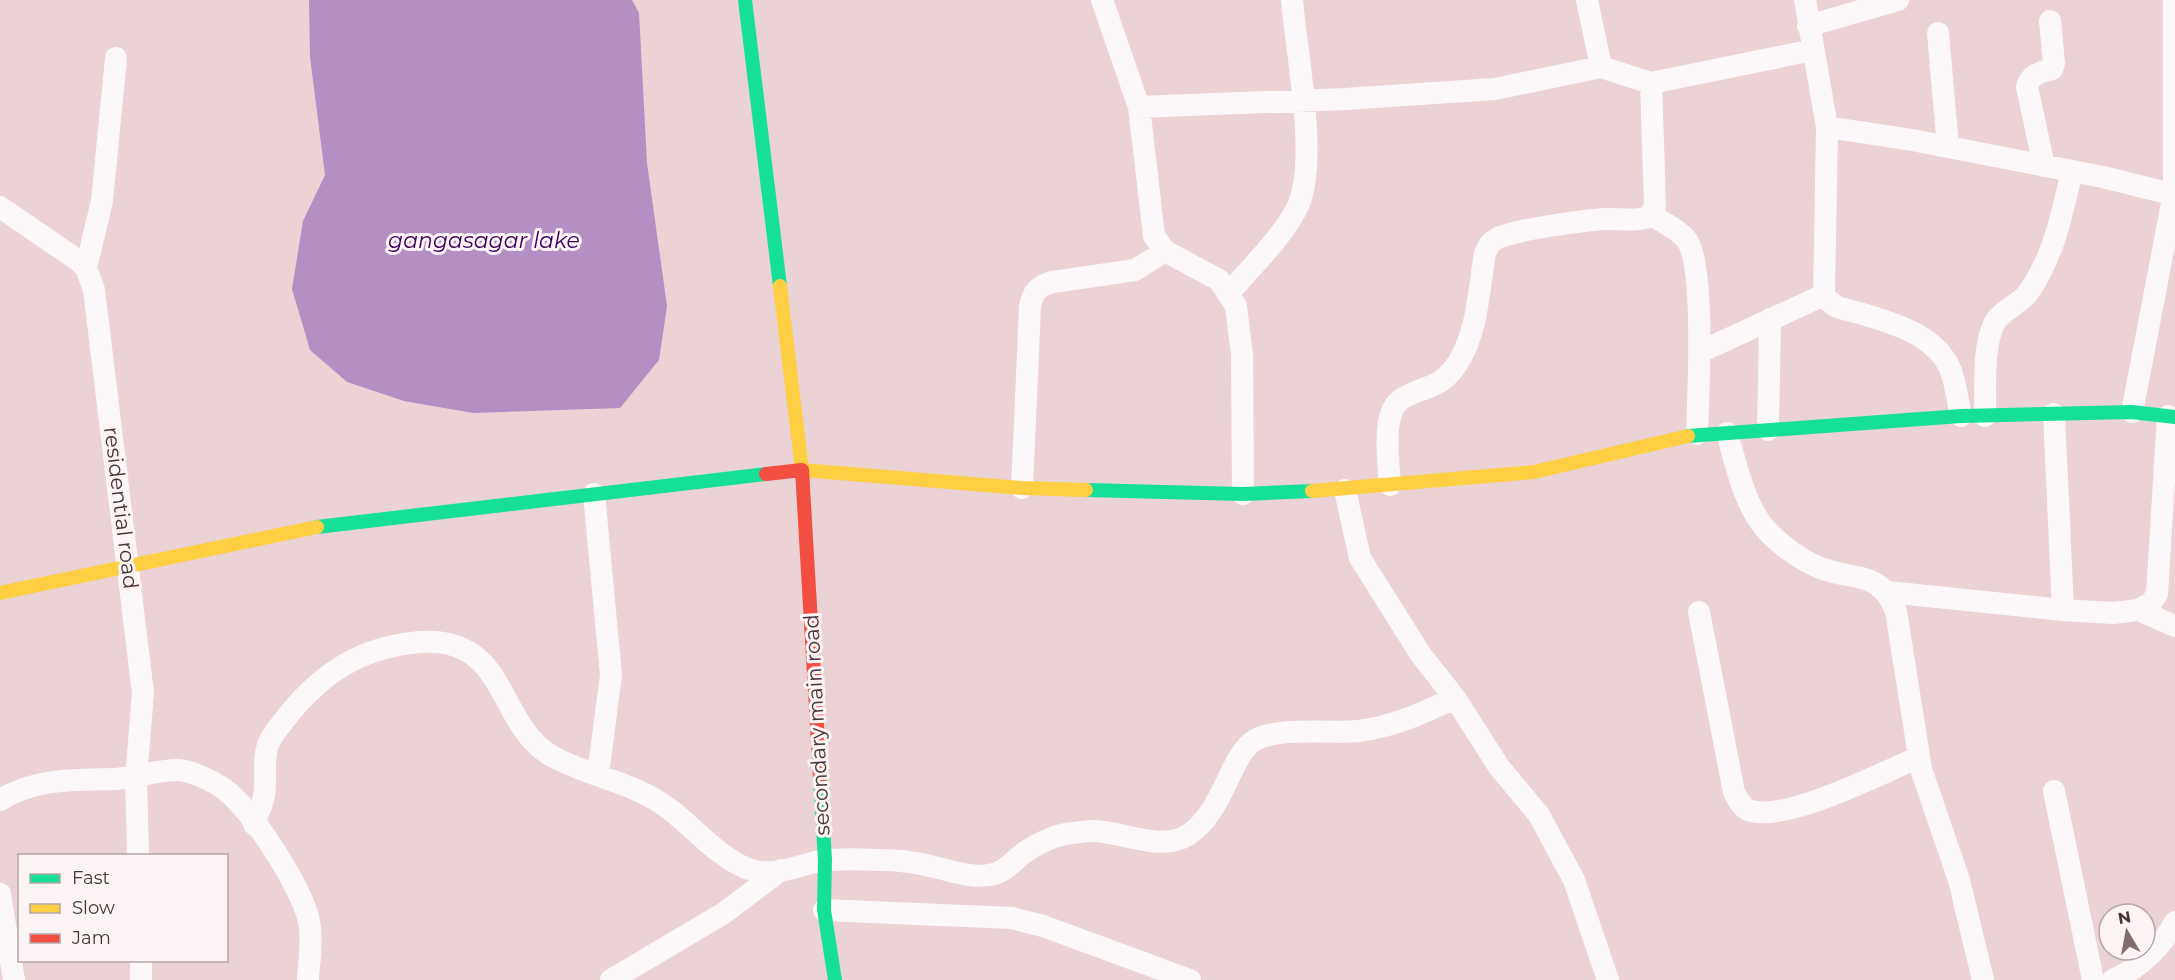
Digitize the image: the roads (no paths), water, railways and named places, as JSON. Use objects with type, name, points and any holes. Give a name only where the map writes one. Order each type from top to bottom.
[{"type":"main road","name":"secondary main road","points":[[745,0],[802,470],[825,860],[824,910],[835,980]]},
{"type":"main road","points":[[0,593],[326,525],[802,470],[1022,488],[1243,494],[1345,490],[1534,472],[1696,434],[1961,416],[2132,412],[2171,416]]},
{"type":"street","points":[[1102,0],[1139,107],[1151,224],[1158,244],[1165,251],[1201,268],[1219,280],[1229,292],[1240,324],[1243,494]]},
{"type":"street","points":[[1229,292],[1282,232],[1302,196],[1307,175],[1304,101],[1292,0]]},
{"type":"street","points":[[1587,0],[1601,67]]},
{"type":"street","points":[[1805,0],[1827,127],[1824,295],[1837,308],[1904,327],[1933,345],[1952,372],[1961,416]]},
{"type":"street","points":[[1808,26],[1898,0]]},
{"type":"street","points":[[2132,412],[2174,194],[2174,0]]},
{"type":"street","points":[[2044,166],[2027,87],[2028,79],[2052,69],[2054,63],[2050,21]]},
{"type":"street","points":[[1938,33],[1948,147]]},
{"type":"street","points":[[1139,107],[1304,101],[1495,90],[1601,67],[1652,83],[1813,50]]},
{"type":"street","points":[[0,207],[69,252],[86,268],[102,201],[116,58]]},
{"type":"street","points":[[1652,83],[1655,204],[1652,215]]},
{"type":"street","points":[[1827,127],[1948,147],[2174,194]]},
{"type":"street","points":[[1985,416],[1988,349],[1992,329],[1996,320],[2025,297],[2050,253],[2058,234],[2072,171]]},
{"type":"street","points":[[1652,215],[1686,239],[1695,268],[1700,352],[1696,434]]},
{"type":"street","points":[[1390,485],[1387,436],[1395,405],[1403,398],[1437,385],[1459,360],[1470,336],[1485,253],[1489,245],[1505,236],[1571,223],[1607,218],[1641,219],[1652,215]]},
{"type":"street","points":[[1022,488],[1030,307],[1035,291],[1041,285],[1053,282],[1135,270],[1165,251]]},
{"type":"street","name":"residential road","points":[[86,268],[99,313],[143,693],[136,778],[138,854]]},
{"type":"street","points":[[1700,352],[1824,295]]},
{"type":"street","points":[[1768,430],[1770,319]]},
{"type":"street","points":[[2054,414],[2063,610]]},
{"type":"street","points":[[1727,432],[1743,488],[1763,526],[1796,555],[1818,568],[1873,581],[1888,592],[2063,610],[2113,612],[2138,610],[2151,603],[2157,594],[2171,416]]},
{"type":"street","points":[[1345,490],[1360,558],[1421,655],[1455,698],[1499,767],[1539,815],[1574,880],[1608,980]]},
{"type":"street","points":[[594,494],[611,675],[598,774]]},
{"type":"street","points":[[1888,592],[1896,611],[1919,757],[1959,880],[1983,980]]},
{"type":"street","points":[[2138,610],[2175,626]]},
{"type":"street","points":[[1699,612],[1734,792],[1740,803],[1747,809],[1758,812],[1807,805],[1919,757]]},
{"type":"street","points":[[254,824],[265,793],[268,745],[303,697],[321,679],[344,663],[374,652],[422,642],[469,652],[490,668],[533,741],[549,755],[633,786],[670,809],[709,843],[744,867],[766,872],[825,860],[884,860],[925,864],[964,874],[991,875],[1001,872],[1042,842],[1062,834],[1094,831],[1171,841],[1186,836],[1203,822],[1223,794],[1239,758],[1247,746],[1256,739],[1284,733],[1324,733],[1380,728],[1401,722],[1455,698]]},
{"type":"street","points":[[0,800],[30,786],[55,780],[136,778],[178,770],[206,779],[224,789],[254,824],[288,870],[301,894],[311,939],[308,980]]},
{"type":"street","points":[[2054,791],[2093,980]]},
{"type":"street","points":[[611,980],[724,913],[781,870]]},
{"type":"street","points":[[0,894],[14,980]]},
{"type":"street","points":[[824,910],[1012,918],[1043,926],[1190,980]]},
{"type":"street","points":[[2113,980],[2128,973],[2152,954],[2175,922]]},
{"type":"street","points":[[141,962],[141,980]]},
{"type":"water","name":"gangasagar lake","points":[[309,0],[632,0],[639,13],[647,163],[667,306],[659,360],[620,408],[473,413],[404,401],[347,382],[310,350],[292,289],[303,221],[325,175],[310,57]]}]
